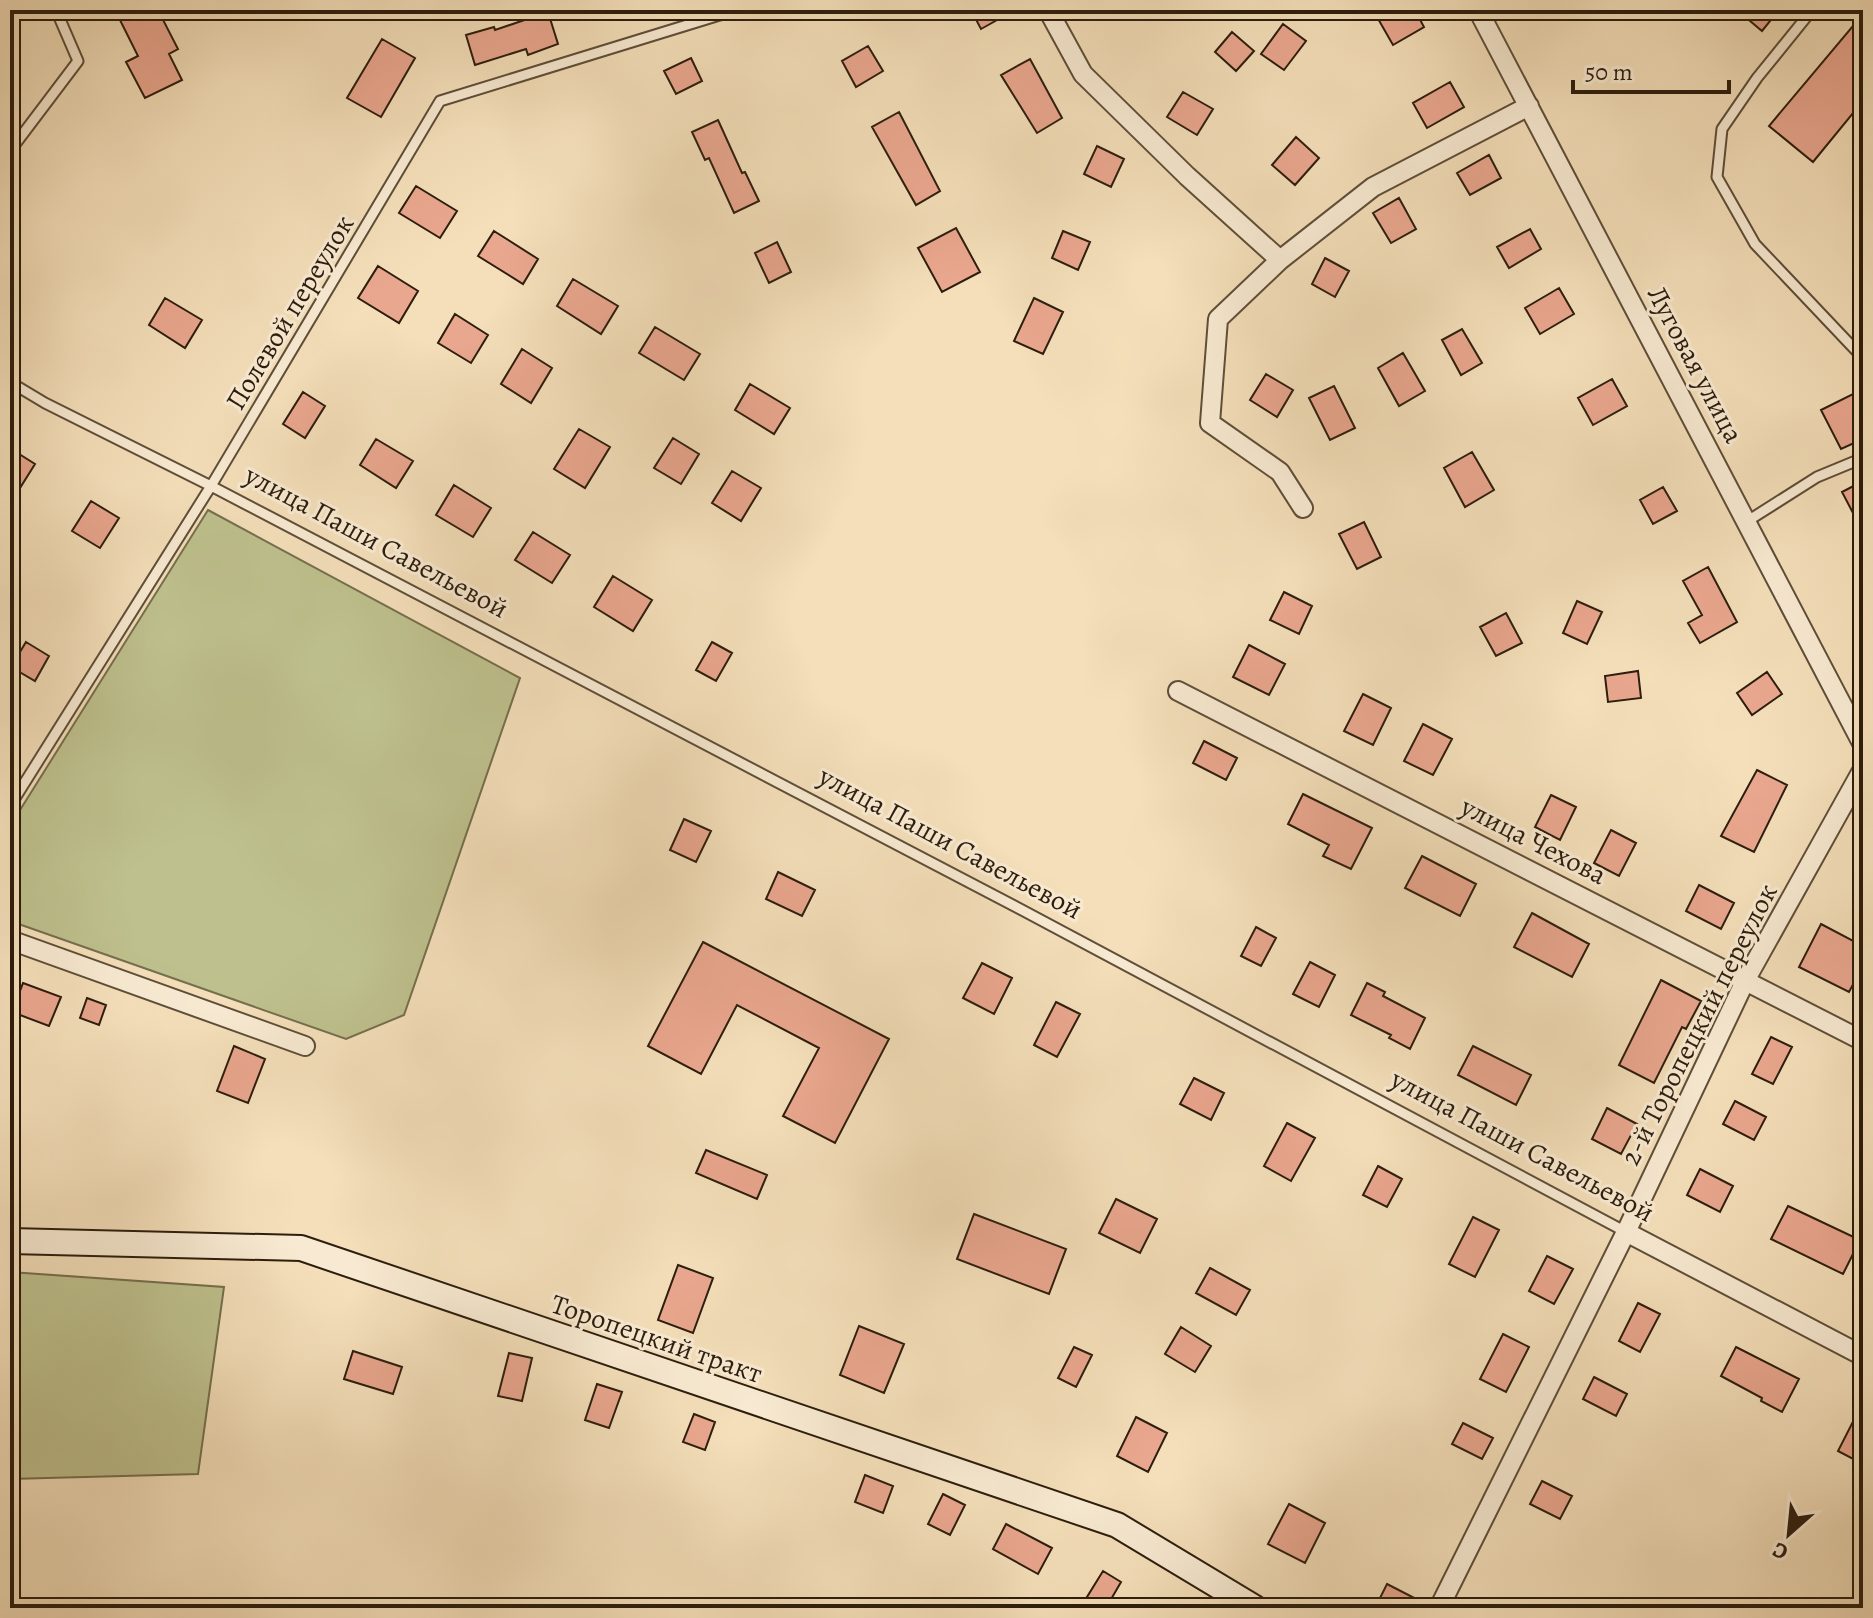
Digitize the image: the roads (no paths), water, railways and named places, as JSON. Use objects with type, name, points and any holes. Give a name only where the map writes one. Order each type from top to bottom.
[{"type":"main road","name":"Торопецкий тракт","points":[[10,1241],[301,1248],[1117,1525],[1255,1608]]},
{"type":"street","points":[[1048,10],[1083,74],[1187,176],[1280,260]]},
{"type":"street","name":"Луговая улица","points":[[1478,10],[1863,745]]},
{"type":"street","points":[[1303,508],[1280,472],[1210,423],[1218,319],[1280,260],[1373,187],[1529,106]]},
{"type":"street","name":"улица Чехова","points":[[1178,691],[1863,1041]]},
{"type":"street","name":"2-й Торопецкий переулок","points":[[1439,1608],[1626,1232],[1746,979],[1863,769]]},
{"type":"street","points":[[10,940],[305,1046]]},
{"type":"street","name":"улица Паши Савельевой","points":[[1626,1232],[1863,1356]]},
{"type":"lane","points":[[10,151],[78,61],[56,10]]},
{"type":"lane","name":"Полевой переулок","points":[[10,806],[211,486],[440,101],[736,10]]},
{"type":"lane","points":[[1808,15],[1757,78],[1722,129],[1717,177],[1755,244],[1863,358]]},
{"type":"lane","name":"улица Паши Савельевой","points":[[10,382],[45,403],[211,486],[994,896],[1626,1232]]},
{"type":"lane","points":[[1746,522],[1817,477],[1863,458]]}]
